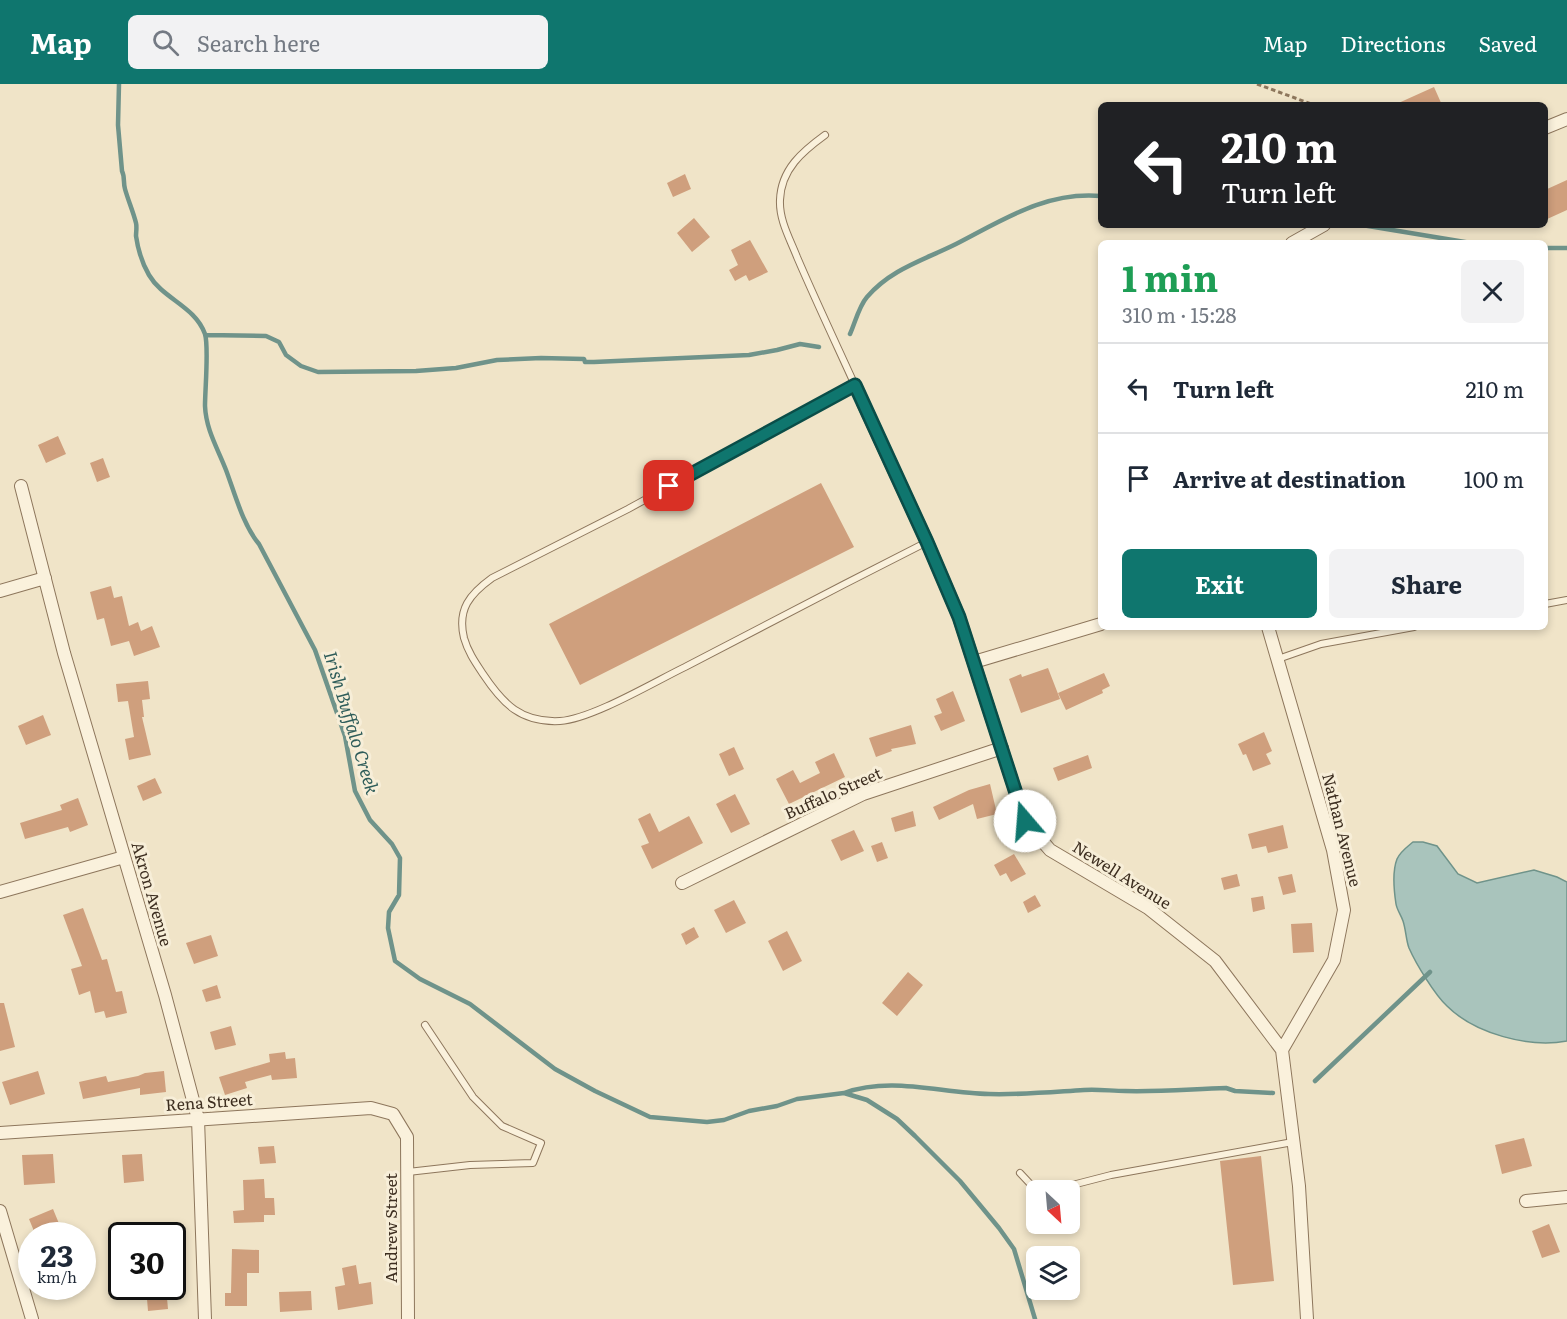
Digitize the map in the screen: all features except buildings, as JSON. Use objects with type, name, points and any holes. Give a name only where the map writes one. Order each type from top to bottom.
[{"type":"street","points":[[1548,127],[1567,119]]},
{"type":"street","points":[[1297,240],[1319,228]]},
{"type":"street","name":"Newell Avenue","points":[[863,403],[959,617],[1025,821],[1050,850],[1148,908],[1215,961],[1282,1050]]},
{"type":"street","name":"Akron Avenue","points":[[21,486],[64,653],[179,1046],[198,1119],[205,1319]]},
{"type":"street","points":[[0,591],[45,578]]},
{"type":"street","points":[[974,662],[1098,625]]},
{"type":"street","name":"Nathan Avenue","points":[[1269,630],[1333,850],[1344,910],[1334,960],[1282,1050]]},
{"type":"street","name":"Buffalo Street","points":[[682,883],[863,794],[1002,748]]},
{"type":"street","points":[[0,892],[124,857]]},
{"type":"street","points":[[1282,1050],[1299,1186],[1307,1319]]},
{"type":"street","name":"Rena Street","points":[[0,1133],[371,1108],[393,1114],[407,1137]]},
{"type":"street","name":"Andrew Street","points":[[407,1137],[408,1319]]},
{"type":"street","points":[[1526,1201],[1567,1197]]},
{"type":"street","points":[[0,1211],[32,1319]]},
{"type":"lane","points":[[825,135],[803,151],[792,165],[782,189],[781,213],[805,276],[863,403]]},
{"type":"lane","points":[[855,385],[628,509],[492,578],[477,589],[464,608],[462,629],[467,651],[498,697],[514,710],[535,719],[561,721],[585,715],[652,683],[927,542]]},
{"type":"lane","points":[[1548,603],[1567,600]]},
{"type":"lane","points":[[1278,659],[1321,644],[1398,630]]},
{"type":"lane","points":[[408,1172],[470,1165],[533,1163],[541,1143],[502,1126],[473,1097],[425,1025]]},
{"type":"lane","points":[[1080,1183],[1293,1142]]},
{"type":"lane","points":[[1020,1173],[1027,1180]]},
{"type":"path","points":[[1257,84],[1306,102]]},
{"type":"water","points":[[1413,842],[1437,846],[1458,874],[1477,883],[1534,870],[1567,882],[1567,1041],[1536,1042],[1503,1037],[1459,1016],[1437,995],[1409,948],[1403,921],[1396,904],[1395,864],[1400,854]]},
{"type":"waterway","name":"Irish Buffalo Creek","points":[[119,84],[118,125],[122,171],[136,223],[136,236],[142,261],[155,283],[194,316],[205,334],[207,358],[205,406],[213,439],[248,528],[259,544],[315,650],[345,736],[355,791],[370,820],[392,844],[400,858],[399,895],[389,912],[388,928],[395,961],[420,979],[470,1004],[555,1069],[650,1117],[707,1122],[724,1120],[797,1099],[844,1093],[867,1100],[897,1119],[915,1136],[960,1181],[999,1228],[1014,1249],[1035,1319]]},
{"type":"waterway","points":[[850,334],[859,310],[867,297],[876,287],[897,272],[1026,209],[1062,198],[1098,196]]},
{"type":"waterway","points":[[1380,228],[1453,240]]},
{"type":"waterway","points":[[1548,248],[1567,248]]},
{"type":"waterway","points":[[206,335],[266,336],[279,342],[286,355],[301,366],[318,372],[416,371],[456,368],[497,360],[541,358],[584,359],[585,362],[594,362],[749,355],[800,344],[819,347]]},
{"type":"waterway","points":[[1315,1081],[1430,972]]},
{"type":"waterway","points":[[844,1093],[880,1086],[989,1094],[1226,1088],[1235,1091],[1273,1093]]},
{"type":"route","points":[[669,486],[855,385],[959,617],[1025,821]]}]
